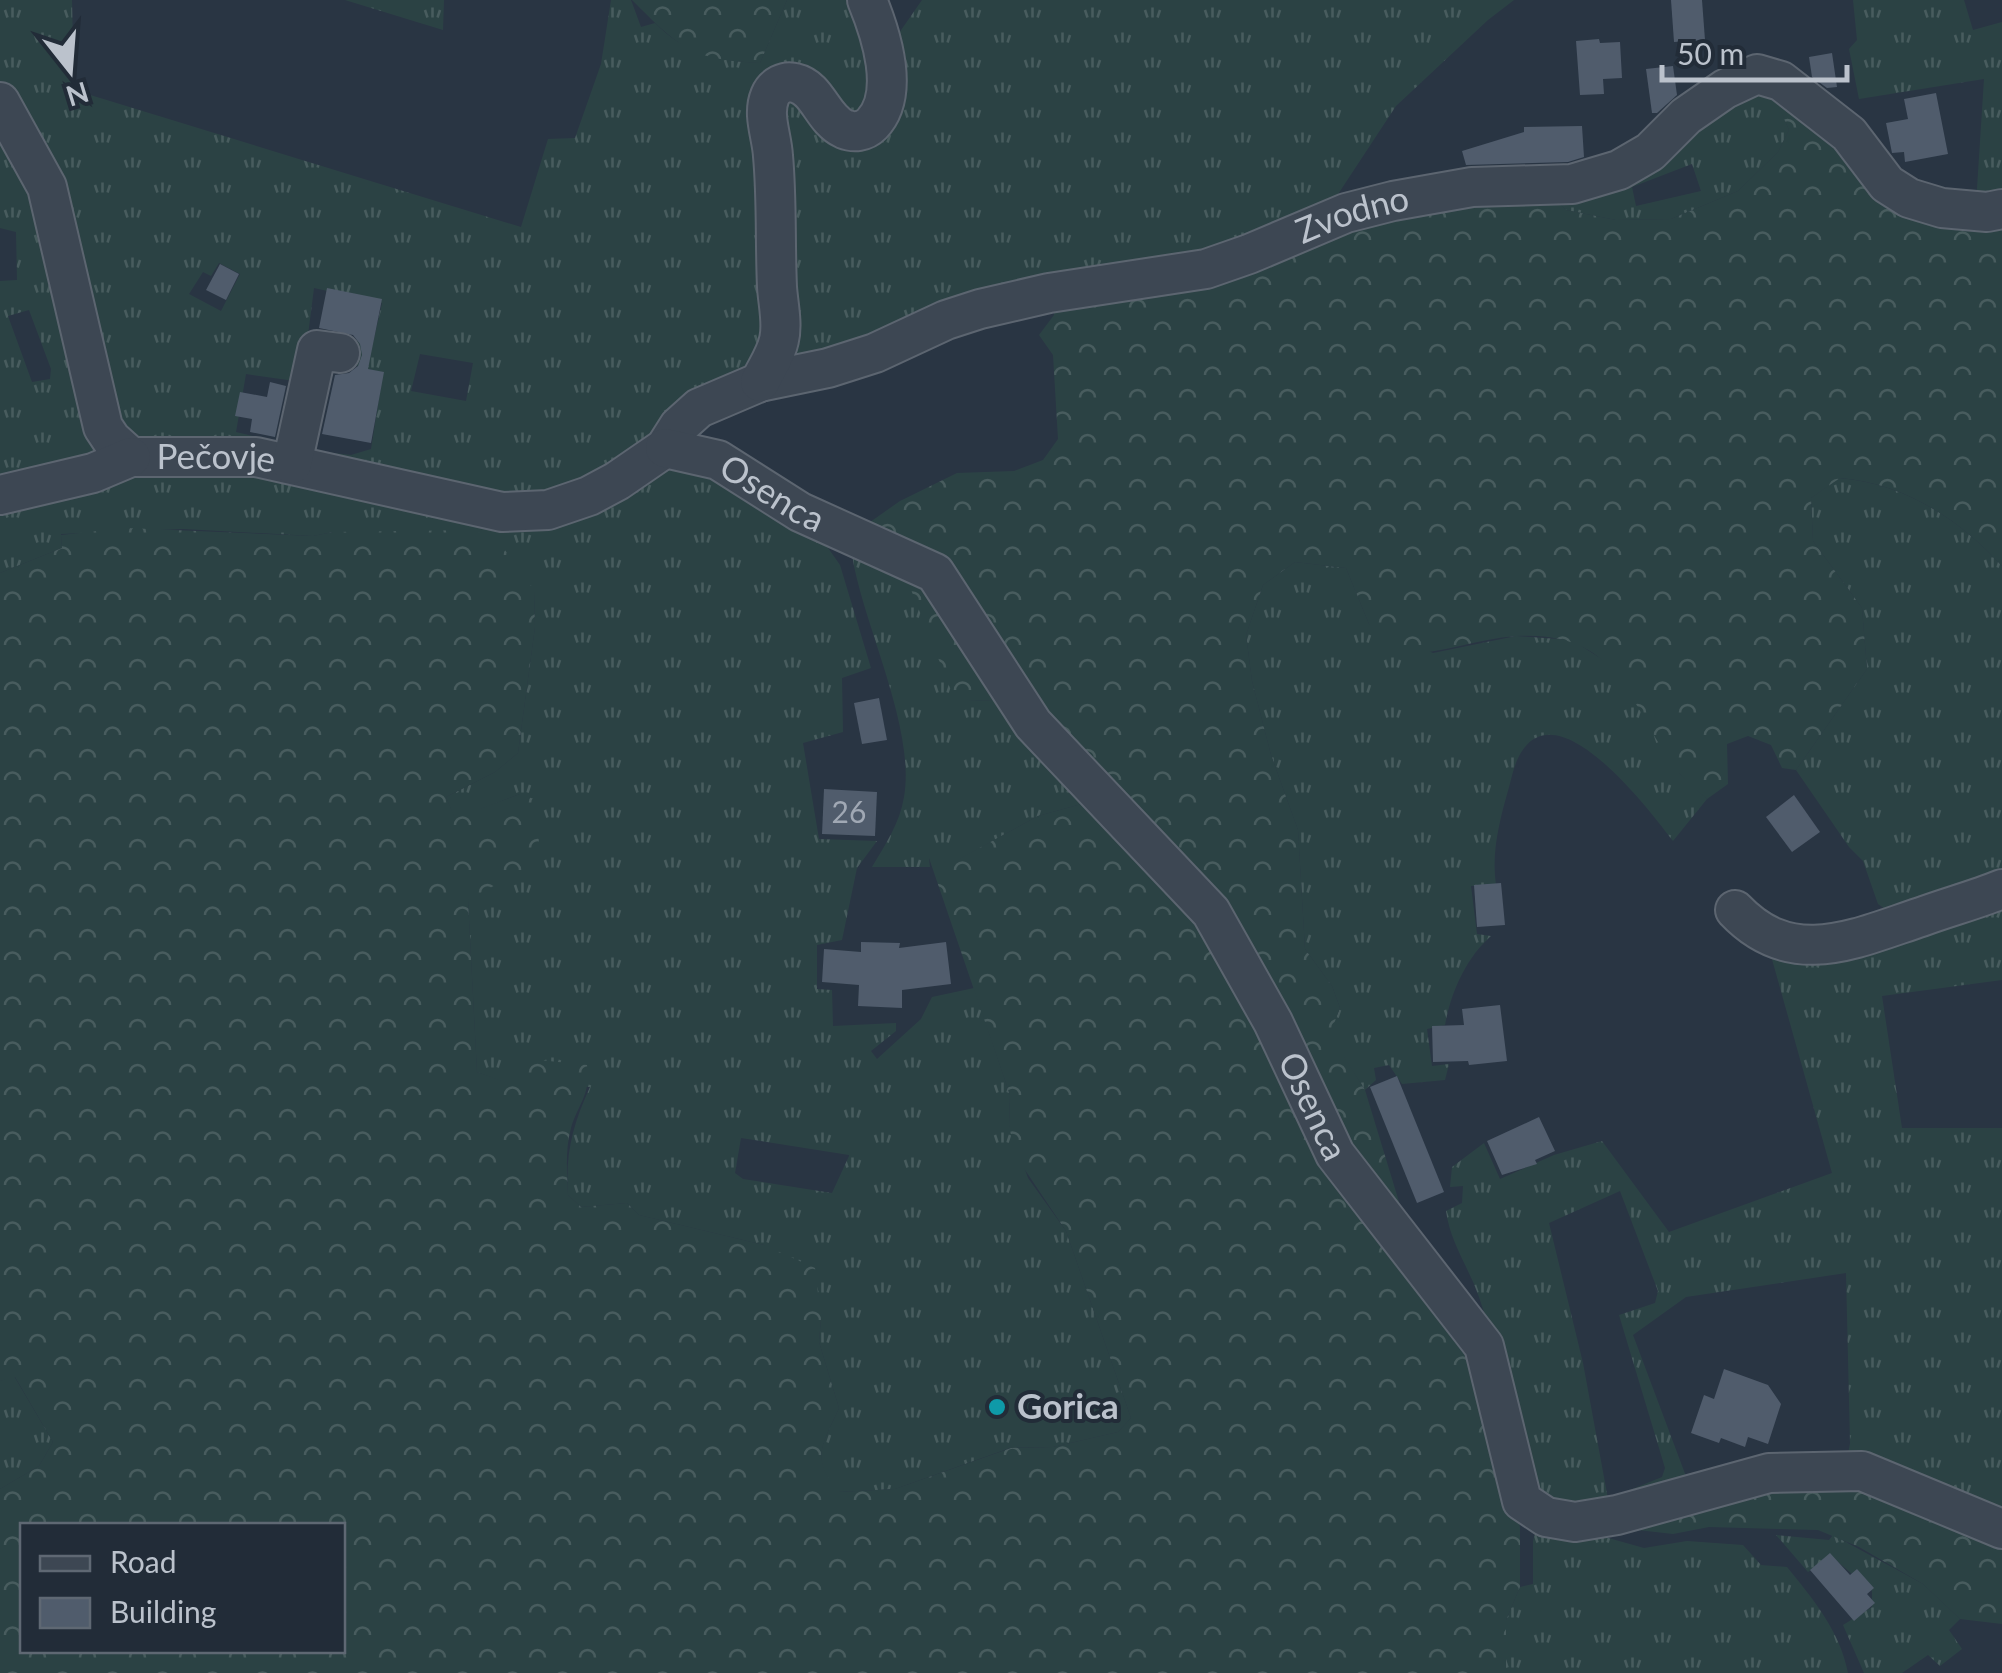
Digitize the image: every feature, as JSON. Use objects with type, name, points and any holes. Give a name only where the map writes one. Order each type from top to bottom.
[{"type":"street","points":[[760,382],[780,338],[768,99],[783,83],[795,83],[810,90],[826,117],[848,130],[866,129],[875,121],[886,100],[887,80],[867,0]]},
{"type":"street","name":"Zvodno","points":[[666,448],[679,426],[700,408],[760,382],[828,368],[875,353],[980,309],[1206,268],[1346,213],[1392,201],[1472,187],[1572,184],[1619,170],[1650,152],[1686,116],[1724,89],[1757,74],[1781,81],[1850,134],[1886,184],[1909,198],[1942,208],[1987,212],[2002,209]]},
{"type":"street","name":"Pečovje","points":[[0,102],[47,187],[103,427],[131,456],[256,457],[502,512],[548,510],[589,496],[666,448]]},
{"type":"street","points":[[292,464],[317,350],[340,354]]},
{"type":"street","name":"Osenca","points":[[666,448],[718,460],[800,512],[935,572],[1033,724],[1210,912],[1273,1022],[1334,1154],[1484,1346],[1522,1502],[1546,1517],[1575,1522],[1617,1515],[1769,1473],[1862,1472],[2002,1528]]},
{"type":"street","points":[[0,495],[93,473],[131,456]]},
{"type":"street","points":[[1735,910],[1750,926],[1784,942],[1819,947],[1866,936],[2002,889]]},
{"type":"green space","points":[[0,0],[72,0],[74,90],[521,227],[548,139],[575,138],[601,64],[611,0],[631,0],[641,27],[655,23],[690,48],[730,60],[760,63],[787,0],[860,0],[879,57],[860,122],[782,75],[770,272],[758,373],[651,450],[530,505],[308,450],[351,455],[371,449],[383,373],[343,362],[346,340],[373,343],[382,303],[314,288],[302,382],[246,374],[236,432],[283,443],[280,450],[124,438],[0,92]],"holes":[[[219,263],[240,274],[221,311],[189,294],[203,272],[211,276]],[[420,354],[473,363],[466,401],[411,391]]]},
{"type":"green space","points":[[345,0],[444,0],[443,30]]},
{"type":"green space","points":[[632,0],[787,0],[760,63],[718,59],[688,48]]},
{"type":"green space","points":[[922,0],[1514,0],[1396,106],[1323,217],[902,334],[774,363],[774,104],[799,94],[855,139],[890,46]]},
{"type":"green space","points":[[1853,0],[1964,0],[1973,30],[2002,22],[2002,200],[1976,204],[1984,79],[1859,99],[1849,49],[1857,40]]},
{"type":"green space","points":[[1728,93],[1774,95],[1789,130],[1778,152],[1738,191],[1671,219],[1616,220],[1566,210],[1545,190]],"holes":[[[1692,164],[1701,191],[1636,206],[1632,187]]]},
{"type":"green space","points":[[1773,94],[1866,172],[2002,214],[2002,566],[1949,519],[1886,487],[1840,478],[1811,498],[1813,541],[1862,608],[1867,669],[1796,770],[1782,768],[1771,745],[1748,736],[1727,744],[1728,784],[1707,799],[1679,773],[1633,698],[1601,659],[1579,645],[1552,637],[1516,636],[1403,655],[1369,624],[1346,568],[1295,562],[1263,585],[1246,635],[1252,681],[1271,755],[1298,830],[1305,949],[1332,986],[1340,1008],[1330,1034],[1365,1090],[1410,1238],[1468,1331],[1516,1502],[1520,1587],[1506,1620],[1506,1673],[0,1673],[0,1489],[39,1466],[53,1442],[15,1377],[0,1381],[0,573],[62,548],[61,535],[126,528],[313,536],[333,532],[473,530],[499,542],[534,590],[535,627],[518,753],[495,772],[446,797],[455,818],[520,794],[534,799],[541,860],[468,900],[477,1072],[503,1081],[520,1058],[587,1065],[586,1091],[571,1128],[567,1153],[568,1195],[581,1207],[627,1203],[639,1215],[764,1245],[815,1268],[821,1319],[819,1342],[839,1408],[824,1442],[824,1469],[839,1492],[895,1489],[1011,1448],[1053,1447],[1118,1432],[1131,1418],[1066,1231],[1015,1155],[1009,1125],[1010,1095],[929,858],[936,848],[959,859],[1038,816],[1096,800],[998,682],[987,692],[996,701],[968,700],[950,688],[898,557],[863,527],[900,501],[957,473],[1014,471],[1043,460],[1058,439],[1053,355],[1039,335],[1054,315],[1052,299],[1317,230],[1545,190],[1566,210],[1616,220],[1671,219],[1738,191],[1778,152],[1789,130]]},
{"type":"green space","points":[[0,122],[24,159],[105,454],[0,487],[0,281],[17,280],[16,232],[0,228]],"holes":[[[29,310],[51,369],[50,379],[32,382],[8,316]]]},
{"type":"green space","points":[[207,461],[466,512],[691,463],[819,535],[840,565],[871,668],[842,678],[843,732],[803,743],[819,839],[877,841],[857,868],[842,940],[817,945],[817,989],[832,990],[833,1026],[896,1023],[896,1031],[871,1051],[877,1059],[921,1019],[932,997],[974,988],[1010,1095],[1009,1125],[1028,1178],[1066,1231],[1131,1418],[1118,1432],[1053,1447],[1010,1448],[895,1489],[838,1492],[822,1460],[824,1442],[839,1408],[819,1342],[821,1319],[764,1245],[639,1215],[627,1203],[581,1207],[568,1195],[568,1166],[575,1127],[590,1087],[504,1082],[477,1072],[468,900],[520,794],[455,819],[446,797],[495,772],[518,753],[535,627],[534,591],[333,532],[313,536],[183,529],[61,534],[62,548],[0,573],[0,500]],"holes":[[[741,1138],[849,1155],[832,1193],[743,1179],[735,1173]]]},
{"type":"green space","points":[[1839,478],[1886,487],[1929,506],[1968,533],[2002,566],[2002,885],[1900,920],[1878,904],[1863,861],[1796,770],[1867,669],[1862,608],[1813,541],[1811,498]]},
{"type":"green space","points":[[852,555],[898,557],[968,700],[996,701],[1096,800],[1038,816],[958,860],[929,858],[930,867],[872,867],[899,816],[906,770],[896,709]]},
{"type":"green space","points":[[1295,562],[1346,568],[1369,624],[1433,653],[1516,636],[1572,640],[1614,667],[1680,774],[1707,799],[1673,841],[1626,785],[1581,746],[1559,736],[1539,737],[1522,751],[1500,823],[1496,885],[1471,886],[1477,934],[1491,936],[1461,976],[1445,1025],[1427,1029],[1432,1066],[1449,1064],[1445,1080],[1402,1084],[1389,1065],[1374,1068],[1376,1080],[1365,1090],[1329,1034],[1340,1008],[1332,986],[1305,949],[1298,830],[1271,755],[1252,681],[1246,635],[1263,585]]},
{"type":"green space","points":[[2002,895],[2002,980],[1882,996],[1902,1128],[2002,1128],[2002,1520],[1847,1460],[1850,1443],[1846,1273],[1686,1297],[1633,1335],[1690,1487],[1585,1516],[1532,1499],[1487,1322],[1448,1222],[1446,1211],[1462,1203],[1463,1186],[1450,1187],[1452,1167],[1484,1143],[1500,1179],[1554,1155],[1602,1141],[1669,1232],[1832,1173],[1768,945]],"holes":[[[1620,1191],[1658,1291],[1655,1303],[1619,1315],[1665,1468],[1662,1477],[1608,1499],[1583,1363],[1549,1223]]]},
{"type":"green space","points":[[14,1376],[53,1442],[39,1466],[0,1489],[0,1381]]},
{"type":"green space","points":[[1829,1472],[2002,1534],[2002,1624],[1960,1619],[1923,1584],[1859,1547],[1818,1530],[1709,1527],[1673,1534],[1638,1530],[1636,1520]]},
{"type":"green space","points":[[1538,1523],[1644,1548],[1687,1541],[1743,1545],[1761,1565],[1787,1567],[1832,1629],[1848,1673],[1506,1673],[1506,1620],[1520,1587],[1533,1584],[1533,1541]]},
{"type":"green space","points":[[1776,1535],[1829,1540],[1833,1535],[1923,1584],[1960,1619],[1949,1630],[1962,1649],[1940,1666],[1928,1655],[1902,1673],[1864,1673],[1843,1625],[1872,1607],[1872,1591],[1831,1556],[1808,1572]]},
{"type":"building","points":[[1671,0],[1702,0],[1705,40],[1674,42]]},
{"type":"building","points":[[1599,39],[1600,43],[1620,42],[1622,78],[1603,79],[1604,94],[1580,95],[1576,41]]},
{"type":"building","points":[[1832,53],[1837,87],[1827,88],[1812,77],[1809,57]]},
{"type":"building","points":[[1673,66],[1677,95],[1652,113],[1646,69]]},
{"type":"building","points":[[1936,93],[1948,154],[1905,162],[1904,152],[1892,153],[1886,123],[1908,119],[1904,99]]},
{"type":"building","points":[[1582,126],[1584,157],[1568,162],[1466,165],[1462,151],[1524,132],[1524,127]]},
{"type":"building","points":[[220,264],[239,274],[226,300],[206,290]]},
{"type":"building","points":[[327,288],[382,299],[368,369],[384,372],[371,443],[322,434],[335,375],[349,373],[358,366],[362,355],[353,335],[319,328]]},
{"type":"building","points":[[270,382],[286,386],[275,437],[250,432],[252,419],[235,416],[240,392],[267,397]]},
{"type":"building","points":[[879,698],[887,740],[862,744],[854,703]]},
{"type":"building","points":[[824,789],[877,792],[875,836],[822,834]]},
{"type":"building","points":[[1794,795],[1820,832],[1792,852],[1766,817]]},
{"type":"building","points":[[1501,883],[1505,925],[1477,927],[1474,885]]},
{"type":"building","points":[[861,942],[900,943],[899,948],[946,942],[951,984],[902,990],[902,1008],[858,1006],[859,985],[822,982],[824,949],[861,952]]},
{"type":"building","points":[[1500,1005],[1507,1061],[1469,1065],[1468,1061],[1433,1062],[1432,1026],[1464,1025],[1462,1009]]},
{"type":"building","points":[[1397,1076],[1444,1192],[1417,1203],[1370,1087]]},
{"type":"building","points":[[1539,1117],[1555,1151],[1535,1160],[1537,1164],[1502,1175],[1487,1141]]},
{"type":"building","points":[[1724,1369],[1768,1385],[1781,1404],[1768,1444],[1748,1437],[1745,1447],[1691,1433],[1704,1395],[1714,1399]]},
{"type":"building","points":[[1830,1553],[1850,1575],[1857,1569],[1874,1588],[1867,1594],[1875,1603],[1854,1621],[1810,1570]]},
{"type":"place","name":"Gorica","points":[[997,1407]]}]
